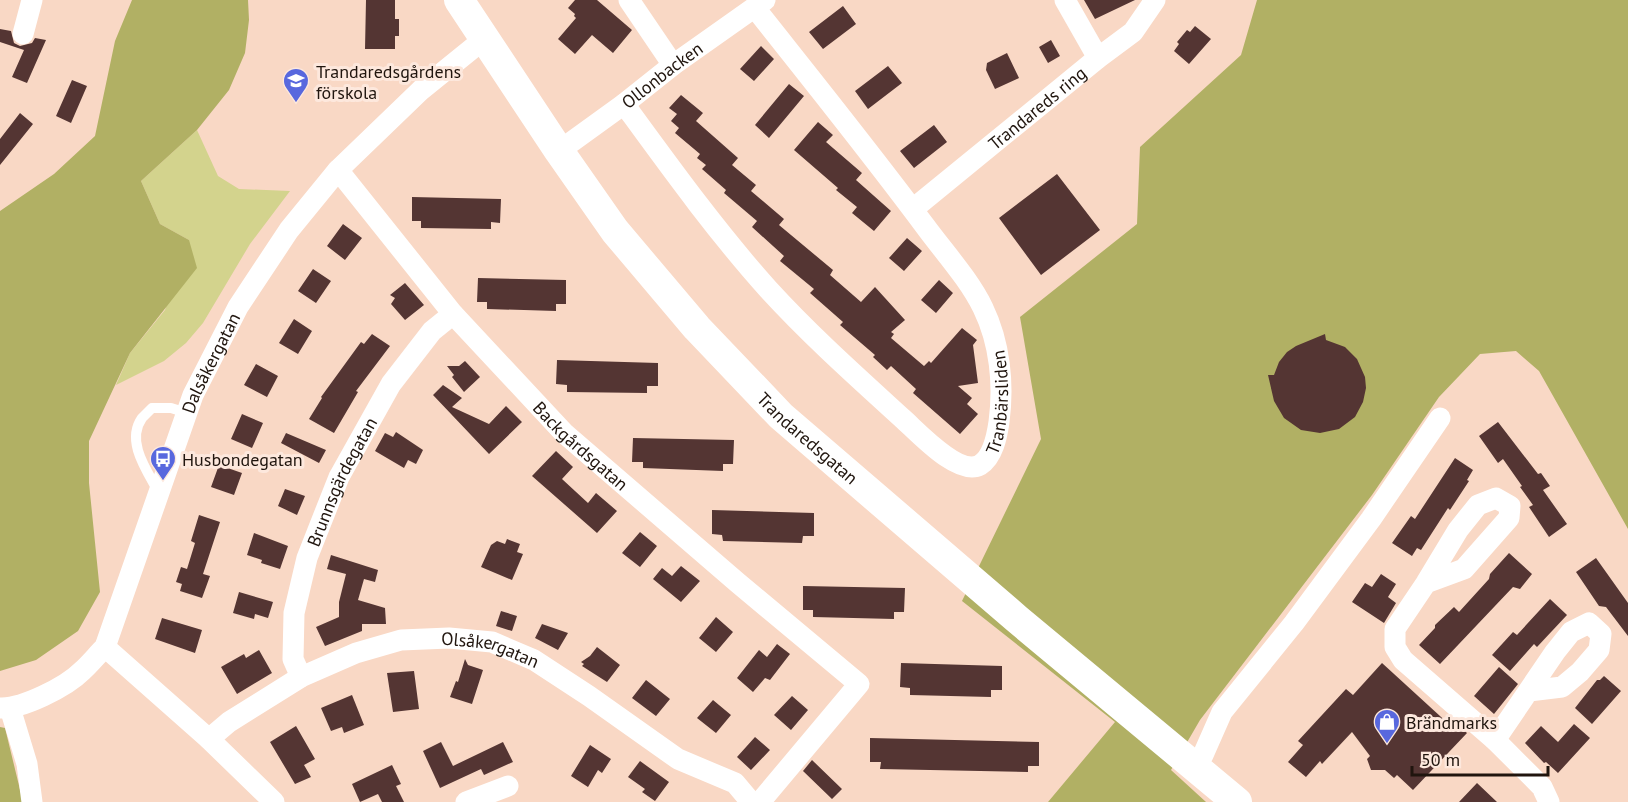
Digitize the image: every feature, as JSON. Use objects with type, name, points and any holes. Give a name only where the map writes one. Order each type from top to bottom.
[{"type":"street","points":[[23,34],[32,0]]},
{"type":"street","name":"Trandaredsgatan","points":[[459,0],[559,152],[615,231],[697,328],[781,416],[1017,619],[1237,802]]},
{"type":"street","points":[[629,0],[673,65]]},
{"type":"street","points":[[1065,0],[1098,58]]},
{"type":"street","name":"Trandareds ring","points":[[913,209],[1133,32],[1155,0]]},
{"type":"street","name":"Ollonbacken","points":[[559,152],[673,65],[760,4]]},
{"type":"street","name":"Tranbärsliden","points":[[624,104],[697,204],[768,289],[842,364],[942,453],[954,462],[972,467],[979,465],[991,453],[998,427],[1001,394],[997,351],[989,323],[974,292],[760,4]]},
{"type":"street","name":"Dalsåkergatan","points":[[5,708],[50,692],[80,673],[105,647],[194,395],[238,307],[289,230],[338,170],[421,90],[484,39]]},
{"type":"street","name":"Backgårdsgatan","points":[[338,170],[453,314],[564,433],[859,684],[760,802]]},
{"type":"street","name":"Brunnsgärdegatan","points":[[301,677],[293,659],[294,613],[307,558],[339,477],[391,384],[432,331],[453,314]]},
{"type":"street","points":[[1194,765],[1203,755],[1222,712],[1294,623],[1371,519],[1440,418]]},
{"type":"street","points":[[1426,583],[1395,629],[1395,647],[1403,660],[1495,740],[1542,787],[1550,802]]},
{"type":"street","name":"Olsåkergatan","points":[[209,739],[229,722],[301,677],[356,652],[401,640],[448,638],[492,642],[534,660],[678,759],[735,783],[751,802]]},
{"type":"street","points":[[105,647],[209,739],[274,802]]},
{"type":"street","points":[[1495,740],[1529,691]]},
{"type":"street","points":[[5,708],[27,764],[32,802]]},
{"type":"street","points":[[466,802],[508,786]]},
{"type":"lane","points":[[159,493],[139,456],[137,436],[141,419],[153,408],[171,408],[187,413]]},
{"type":"shaded area","points":[[132,0],[248,0],[249,20],[245,53],[229,90],[197,130],[141,181],[160,224],[189,240],[197,268],[130,353],[89,441],[89,483],[100,592],[78,631],[36,660],[0,671],[0,211],[54,174],[95,136],[115,41]]},
{"type":"shaded area","points":[[1257,0],[1628,0],[1628,529],[1539,371],[1516,351],[1480,354],[1439,397],[1372,495],[1200,720],[1171,770],[1206,802],[1048,802],[1115,722],[962,601],[1041,439],[1020,317],[1137,224],[1140,147],[1241,55]]},
{"type":"shaded area","points":[[197,130],[218,176],[239,189],[290,191],[250,244],[203,323],[186,343],[164,361],[116,385],[130,353],[165,310],[189,240],[160,224],[141,181]]},
{"type":"shaded area","points":[[0,727],[5,728],[23,802],[0,802]]},
{"type":"building","points":[[366,0],[395,0],[395,19],[399,19],[399,36],[395,36],[395,49],[365,49]]},
{"type":"building","points":[[575,0],[597,0],[632,30],[613,53],[592,35],[575,54],[558,39],[576,18],[568,8]]},
{"type":"building","points":[[1084,0],[1135,0],[1095,19]]},
{"type":"building","points":[[843,6],[856,24],[823,49],[809,32]]},
{"type":"building","points":[[1195,26],[1211,39],[1189,64],[1174,51],[1179,44],[1177,42],[1187,30],[1190,32]]},
{"type":"building","points":[[0,29],[11,31],[14,43],[20,46],[32,43],[35,38],[46,40],[27,83],[12,77],[24,50],[0,42]]},
{"type":"building","points":[[1051,40],[1060,56],[1048,63],[1039,47]]},
{"type":"building","points":[[761,46],[774,59],[754,81],[740,69]]},
{"type":"building","points":[[1007,53],[1019,78],[995,89],[986,70],[987,63]]},
{"type":"building","points":[[888,66],[902,83],[868,109],[855,91]]},
{"type":"building","points":[[72,80],[87,86],[71,123],[56,116]]},
{"type":"building","points":[[789,84],[804,96],[769,138],[755,125]]},
{"type":"building","points":[[681,95],[703,113],[696,121],[738,158],[732,165],[756,185],[751,191],[784,219],[779,225],[833,270],[830,275],[861,302],[875,287],[905,320],[891,332],[894,334],[891,338],[924,366],[929,361],[931,363],[962,328],[977,340],[973,345],[978,383],[958,386],[972,398],[967,404],[978,414],[960,434],[913,393],[916,389],[891,366],[887,370],[873,357],[875,355],[840,325],[843,322],[810,293],[814,289],[780,261],[784,256],[752,227],[757,221],[724,193],[726,190],[702,169],[706,165],[697,158],[700,154],[675,133],[679,128],[671,121],[677,114],[669,108]]},
{"type":"building","points":[[20,113],[33,124],[0,165],[0,139]]},
{"type":"building","points":[[818,122],[833,135],[826,142],[862,173],[856,180],[891,211],[874,231],[852,213],[857,207],[794,150]]},
{"type":"building","points":[[934,125],[947,142],[914,168],[900,151]]},
{"type":"building","points":[[1057,174],[1100,230],[1041,275],[999,218]]},
{"type":"building","points":[[412,197],[501,199],[500,223],[491,222],[491,229],[421,228],[421,221],[412,221]]},
{"type":"building","points":[[343,224],[362,238],[345,260],[327,246]]},
{"type":"building","points":[[907,238],[922,251],[904,271],[889,258]]},
{"type":"building","points":[[313,269],[331,281],[316,303],[298,291]]},
{"type":"building","points":[[478,278],[566,280],[566,304],[556,304],[556,311],[487,309],[487,302],[477,302]]},
{"type":"building","points":[[939,280],[953,293],[936,313],[921,300]]},
{"type":"building","points":[[405,283],[424,305],[405,320],[391,304],[395,298],[390,295]]},
{"type":"building","points":[[294,319],[312,331],[298,354],[279,343]]},
{"type":"building","points":[[372,334],[390,346],[356,391],[358,392],[334,433],[309,419],[321,397],[361,342],[364,344]]},
{"type":"building","points":[[1325,334],[1326,340],[1345,347],[1357,359],[1365,377],[1366,388],[1363,402],[1355,417],[1339,429],[1320,433],[1301,430],[1284,418],[1274,401],[1268,375],[1274,375],[1279,362],[1287,352]]},
{"type":"building","points":[[557,360],[658,363],[658,386],[647,386],[647,393],[567,392],[567,385],[556,384]]},
{"type":"building","points":[[465,361],[480,377],[464,392],[452,377],[454,375],[447,366],[459,366]]},
{"type":"building","points":[[256,364],[278,376],[267,397],[244,385]]},
{"type":"building","points":[[443,385],[462,398],[452,407],[489,424],[506,406],[522,422],[489,454],[433,395]]},
{"type":"building","points":[[242,414],[263,423],[252,448],[231,439]]},
{"type":"building","points":[[1498,422],[1550,486],[1543,490],[1567,524],[1549,537],[1529,507],[1533,505],[1520,487],[1522,486],[1503,459],[1498,463],[1479,436]]},
{"type":"building","points":[[396,432],[423,450],[416,464],[408,460],[404,468],[375,451],[385,433],[393,437]]},
{"type":"building","points":[[286,433],[326,450],[319,463],[281,443]]},
{"type":"building","points":[[633,438],[734,440],[733,464],[723,464],[723,471],[643,468],[643,462],[632,462]]},
{"type":"building","points":[[556,451],[573,467],[562,479],[588,503],[596,493],[617,511],[597,533],[532,476]]},
{"type":"building","points":[[1455,458],[1473,470],[1467,480],[1469,481],[1450,510],[1448,508],[1421,550],[1417,548],[1412,556],[1392,543],[1411,516],[1415,519]]},
{"type":"building","points":[[219,465],[242,473],[234,495],[211,487]]},
{"type":"building","points":[[285,489],[305,496],[297,515],[278,506]]},
{"type":"building","points":[[712,510],[814,513],[814,536],[803,536],[802,543],[723,541],[722,535],[712,534]]},
{"type":"building","points":[[199,515],[220,522],[203,574],[210,576],[202,598],[180,591],[182,584],[176,582],[181,567],[187,569],[195,543],[191,541]]},
{"type":"building","points":[[640,532],[657,546],[640,567],[622,553]]},
{"type":"building","points":[[254,533],[288,546],[280,569],[261,563],[262,560],[247,555]]},
{"type":"building","points":[[507,539],[520,544],[517,552],[523,554],[512,580],[481,567],[491,545],[497,541],[505,544]]},
{"type":"building","points":[[1509,553],[1532,574],[1520,589],[1513,587],[1440,664],[1419,645],[1454,607],[1459,612]]},
{"type":"building","points":[[331,555],[378,570],[375,582],[364,579],[358,600],[385,608],[386,624],[362,624],[362,631],[325,646],[316,627],[339,617],[339,602],[346,574],[327,569]]},
{"type":"building","points":[[1596,558],[1628,603],[1628,636],[1606,607],[1599,606],[1576,572]]},
{"type":"building","points":[[681,566],[700,581],[681,602],[653,579],[662,568],[672,576]]},
{"type":"building","points":[[1381,574],[1396,584],[1388,597],[1396,603],[1384,623],[1352,602],[1365,583],[1372,587]]},
{"type":"building","points":[[803,586],[905,588],[904,612],[894,612],[894,619],[813,617],[813,610],[803,610]]},
{"type":"building","points":[[239,592],[273,602],[268,618],[255,614],[254,619],[233,613]]},
{"type":"building","points":[[1550,599],[1567,615],[1537,647],[1534,644],[1510,671],[1492,655],[1513,632],[1517,635]]},
{"type":"building","points":[[501,611],[517,616],[512,631],[496,626]]},
{"type":"building","points":[[716,617],[733,632],[716,652],[699,638]]},
{"type":"building","points":[[162,618],[202,630],[195,653],[155,639]]},
{"type":"building","points":[[542,624],[568,633],[558,650],[535,638]]},
{"type":"building","points":[[777,644],[790,654],[770,680],[765,678],[753,692],[737,678],[759,650],[767,657]]},
{"type":"building","points":[[597,647],[620,665],[607,682],[582,666],[584,664],[581,662]]},
{"type":"building","points":[[259,650],[272,673],[237,694],[221,667],[244,654],[246,658]]},
{"type":"building","points":[[465,659],[468,665],[483,670],[472,704],[450,697],[456,681],[458,682]]},
{"type":"building","points":[[901,663],[1002,666],[1002,690],[991,690],[991,697],[910,695],[910,688],[900,687]]},
{"type":"building","points":[[1382,663],[1452,727],[1456,723],[1467,733],[1413,790],[1397,775],[1394,778],[1385,770],[1371,770],[1367,759],[1370,756],[1352,732],[1322,764],[1320,761],[1306,777],[1288,762],[1303,745],[1298,741],[1346,689],[1353,695]]},
{"type":"building","points":[[1499,667],[1518,684],[1494,714],[1474,696]]},
{"type":"building","points":[[414,671],[419,709],[393,712],[387,673]]},
{"type":"building","points":[[1604,676],[1621,691],[1592,724],[1575,708],[1597,680]]},
{"type":"building","points":[[646,680],[670,699],[656,716],[632,698]]},
{"type":"building","points":[[352,695],[364,725],[344,733],[342,727],[331,731],[321,708]]},
{"type":"building","points":[[792,696],[808,710],[791,730],[774,715]]},
{"type":"building","points":[[713,700],[731,715],[716,733],[697,718]]},
{"type":"building","points":[[1574,724],[1590,738],[1558,773],[1546,762],[1544,763],[1525,743],[1541,726],[1558,742]]},
{"type":"building","points":[[296,726],[315,759],[304,765],[311,777],[295,784],[270,742]]},
{"type":"building","points":[[755,737],[770,750],[751,770],[737,757]]},
{"type":"building","points":[[870,738],[1039,742],[1039,766],[1028,766],[1028,772],[880,769],[881,762],[870,762]]},
{"type":"building","points":[[441,742],[453,766],[503,742],[513,762],[484,775],[481,769],[440,788],[423,751]]},
{"type":"building","points":[[590,745],[611,759],[602,773],[598,770],[588,787],[571,776]]},
{"type":"building","points":[[812,760],[842,789],[832,799],[803,771]]},
{"type":"building","points":[[640,761],[669,782],[655,801],[642,792],[645,789],[628,777]]},
{"type":"building","points":[[392,765],[401,784],[396,786],[404,802],[382,802],[378,794],[360,802],[352,784]]},
{"type":"building","points":[[1477,783],[1497,802],[1459,802]]},
{"type":"place","name":"Trandaredsgårdens förskola","points":[[296,104]]},
{"type":"place","name":"Husbondegatan","points":[[163,482]]},
{"type":"place","name":"Brändmarks","points":[[1387,745]]}]
